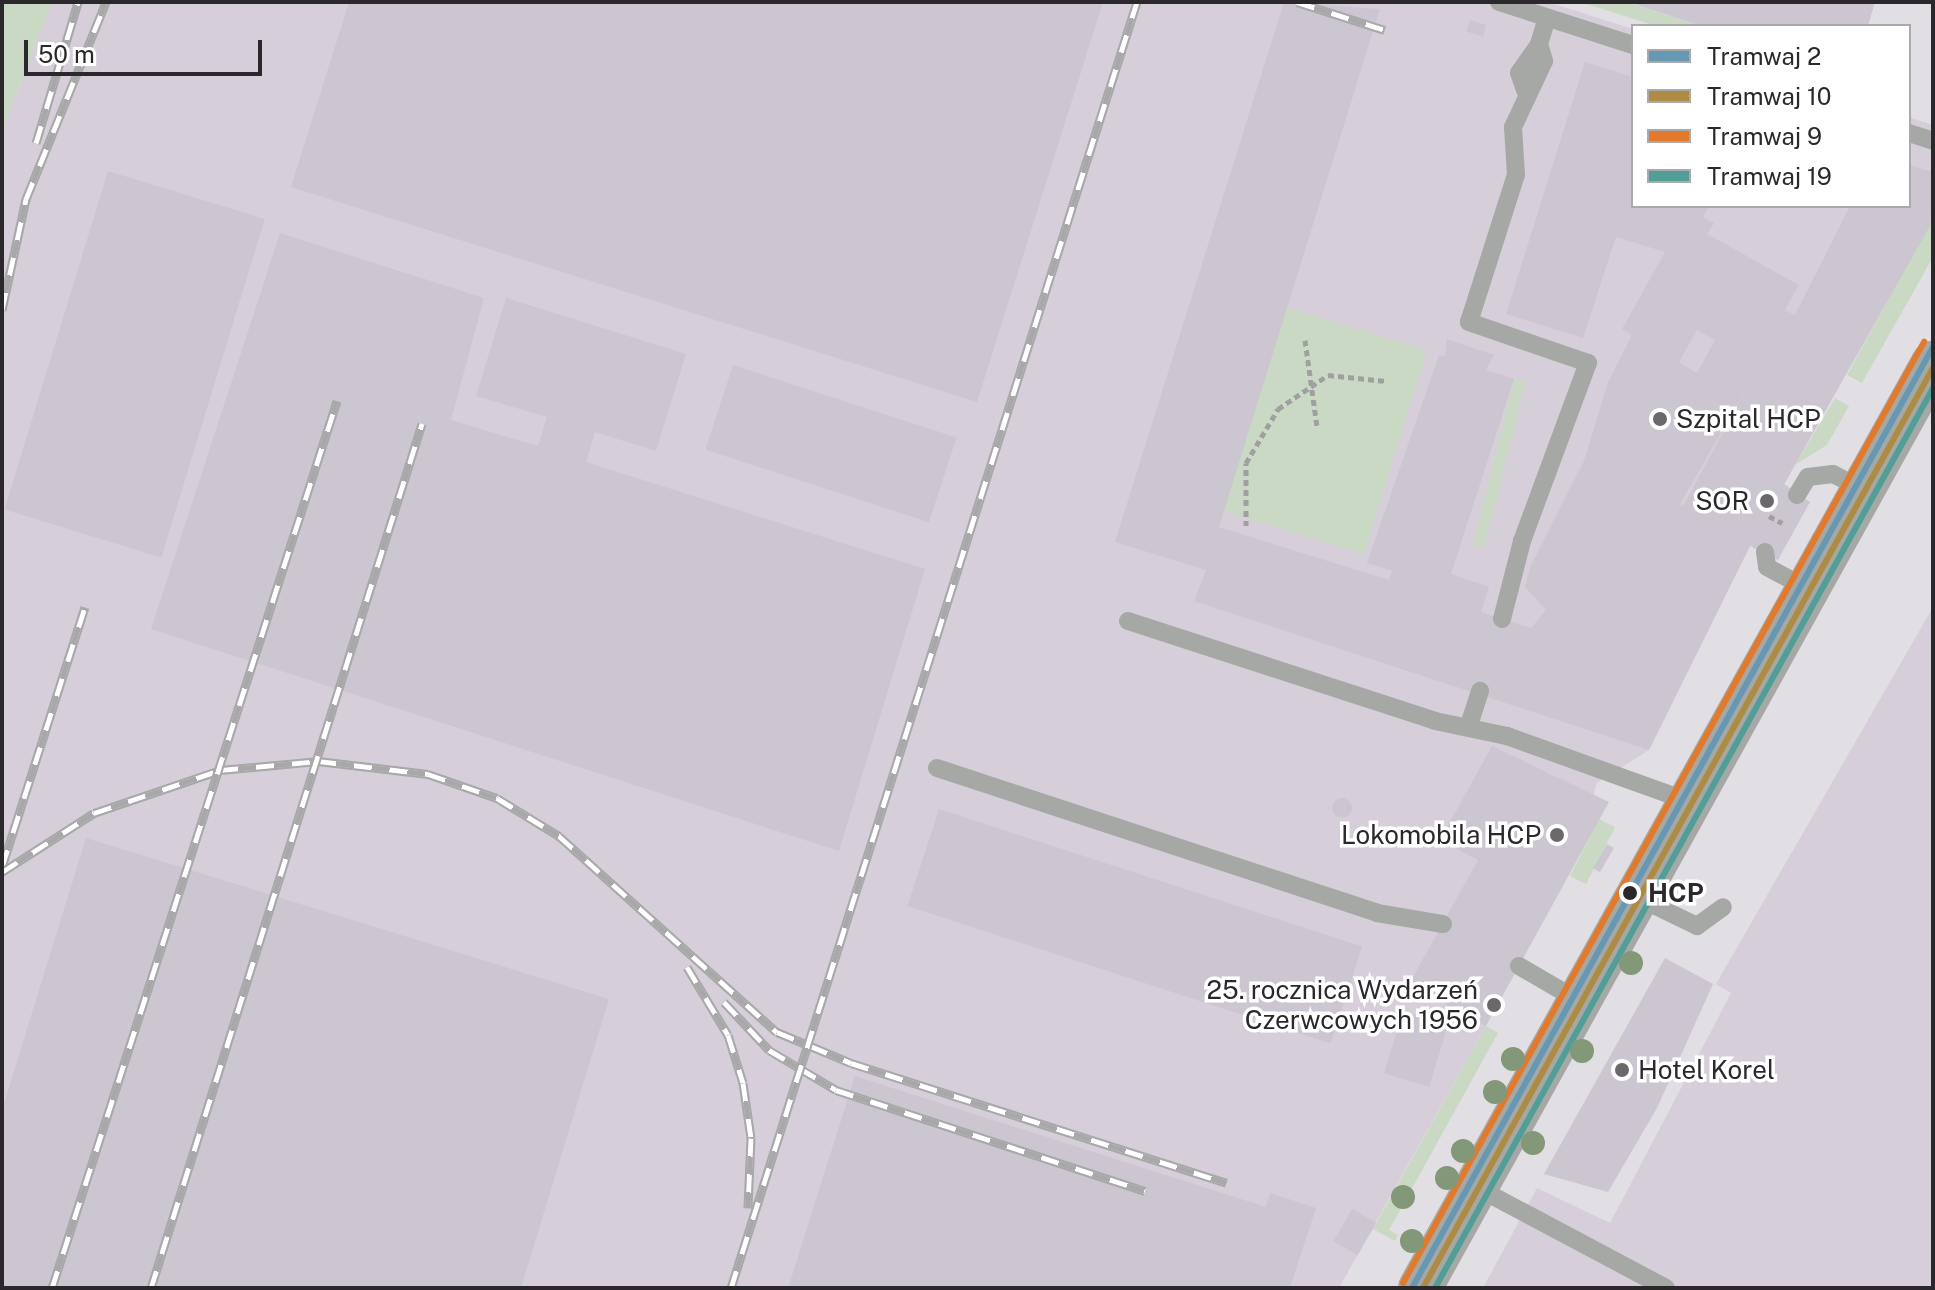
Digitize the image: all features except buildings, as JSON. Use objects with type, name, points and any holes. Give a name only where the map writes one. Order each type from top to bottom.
[{"type":"street","points":[[1420,1288],[1579,1001],[1645,901],[1690,802],[1933,363]]},
{"type":"lane","points":[[1499,2],[1631,44]]},
{"type":"lane","points":[[1502,619],[1522,541],[1588,363],[1469,322],[1516,175],[1513,127],[1525,90],[1544,61],[1539,44],[1547,18]]},
{"type":"lane","points":[[1911,134],[1933,141]]},
{"type":"lane","points":[[1797,495],[1808,477],[1833,474],[1863,489]]},
{"type":"lane","points":[[1765,552],[1767,567],[1808,589]]},
{"type":"lane","points":[[1128,621],[1435,721],[1469,725],[1690,802]]},
{"type":"lane","points":[[1469,725],[1480,691]]},
{"type":"lane","points":[[937,768],[1377,913],[1443,924]]},
{"type":"lane","points":[[1645,901],[1702,926],[1723,907]]},
{"type":"lane","points":[[1519,966],[1579,1001]]},
{"type":"lane","points":[[1476,1187],[1666,1288]]},
{"type":"path","points":[[1305,340],[1317,426]]},
{"type":"path","points":[[1246,526],[1242,485],[1255,443],[1278,409],[1310,383],[1348,373],[1386,381]]},
{"type":"path","points":[[1769,516],[1782,523]]},
{"type":"shaded area","points":[[52,2],[1548,2],[1631,28],[1631,208],[1911,208],[1911,118],[1933,125],[1933,218],[1750,546],[1649,750],[1597,783],[1593,797],[1547,772],[1458,1011],[1486,1026],[1339,1288],[2,1288],[2,131]]},
{"type":"shaded area","points":[[1933,607],[1933,1288],[1483,1288],[1537,1188],[1610,1223],[1731,993],[1716,984]]},
{"type":"green space","points":[[2,2],[52,2],[2,131]]},
{"type":"green space","points":[[1580,2],[1626,2],[1695,24],[1650,24]]},
{"type":"green space","points":[[1933,218],[1933,257],[1862,383],[1847,375]]},
{"type":"green space","points":[[1285,307],[1427,350],[1364,554],[1223,511]]},
{"type":"green space","points":[[1514,379],[1526,382],[1484,548],[1473,545]]},
{"type":"green space","points":[[1835,398],[1849,406],[1827,445],[1795,465]]},
{"type":"green space","points":[[1599,819],[1615,827],[1586,884],[1570,876]]},
{"type":"green space","points":[[1486,1026],[1498,1033],[1389,1230],[1398,1235],[1395,1241],[1373,1229]]},
{"type":"railway","points":[[36,143],[78,2]]},
{"type":"railway","points":[[2,310],[26,199],[106,2]]},
{"type":"railway","points":[[731,1288],[1137,2]]},
{"type":"railway","points":[[1297,2],[1385,30]]},
{"type":"railway","points":[[52,1288],[337,401]]},
{"type":"railway","points":[[151,1288],[422,424]]},
{"type":"railway","points":[[2,867],[85,607]]},
{"type":"railway","points":[[2,872],[94,813],[220,770],[318,761],[428,774],[497,798],[559,836],[777,1032],[851,1063],[1226,1183]]},
{"type":"railway","points":[[687,967],[728,1035],[743,1083],[751,1138],[748,1208]]},
{"type":"railway","points":[[724,1002],[769,1050],[836,1090],[1145,1191]]},
{"type":"tram line","name":"9","points":[[1403,1283],[1924,342]]},
{"type":"tram line","name":"2","points":[[1412,1288],[1933,347]]},
{"type":"tram line","name":"10","points":[[1423,1288],[1933,368]]},
{"type":"tram line","name":"19","points":[[1435,1288],[1933,388]]},
{"type":"place","name":"Szpital HCP","points":[[1660,419]]},
{"type":"place","name":"SOR","points":[[1767,501]]},
{"type":"place","name":"Lokomobila HCP","points":[[1557,835]]},
{"type":"place","name":"HCP","points":[[1630,893]]},
{"type":"place","name":"25. rocznica Wydarzeń Czerwcowych 1956","points":[[1494,1005]]},
{"type":"place","name":"Hotel Korel","points":[[1622,1070]]}]
